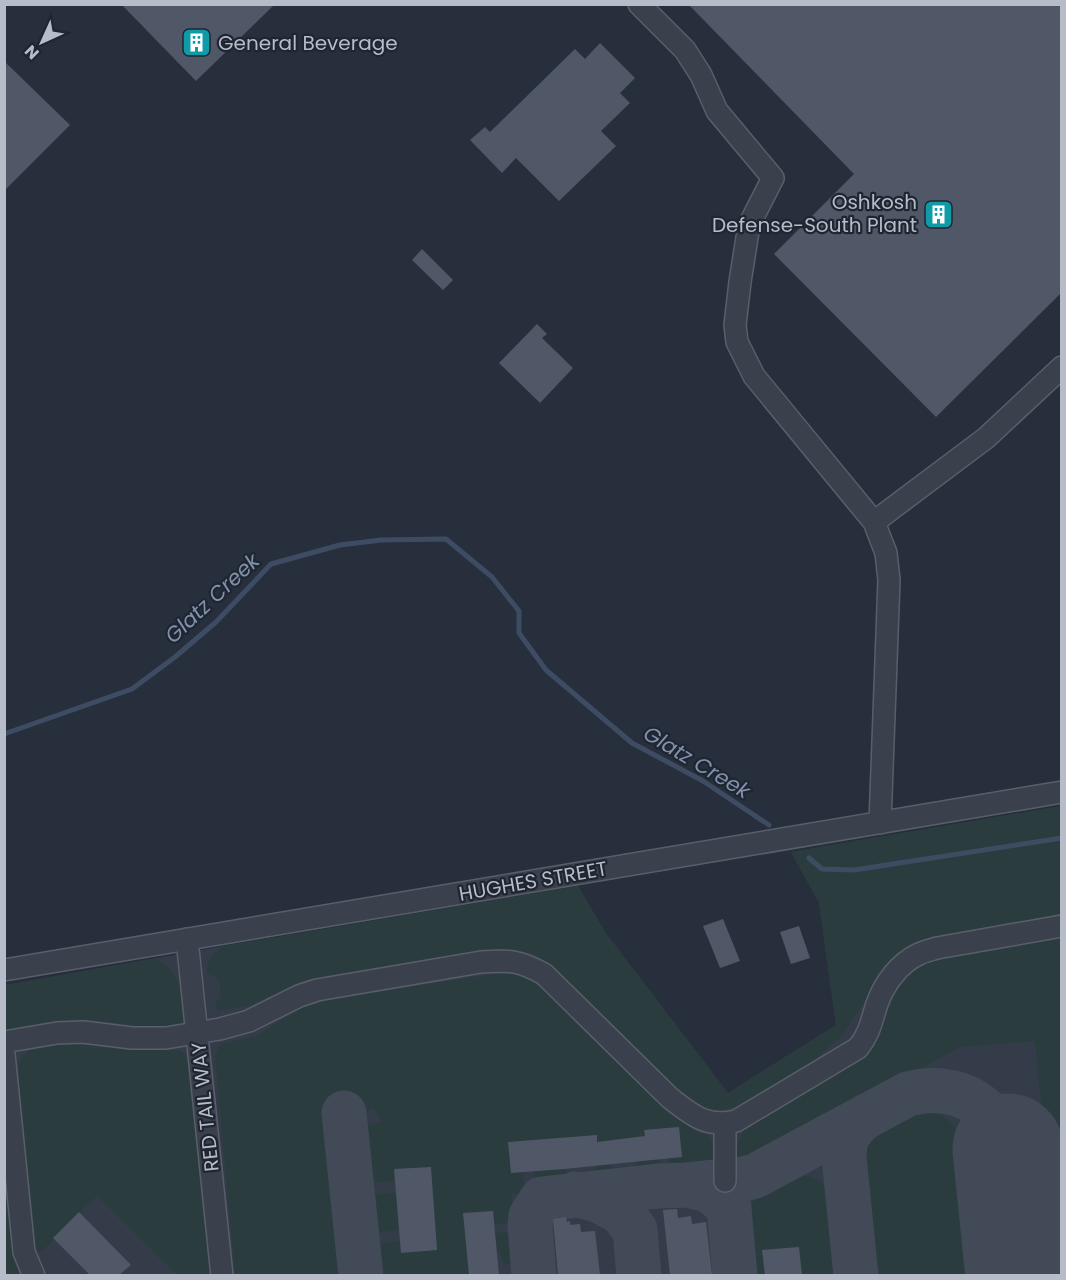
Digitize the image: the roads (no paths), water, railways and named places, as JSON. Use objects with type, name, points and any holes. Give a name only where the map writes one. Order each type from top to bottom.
[{"type":"street","points":[[639,4],[685,50],[702,75],[717,111],[774,178],[749,225],[737,304],[735,325],[737,342],[754,376],[874,522],[886,553],[889,580],[880,823]]},
{"type":"street","points":[[874,522],[986,438],[1062,367]]},
{"type":"street","name":"HUGHES STREET","points":[[4,970],[1062,792]]},
{"type":"street","points":[[4,1042],[57,1033],[83,1032],[132,1038],[166,1038],[249,1021],[299,996],[317,990],[481,962],[507,960],[525,964],[544,974],[670,1098],[700,1119],[717,1124],[736,1120],[858,1048],[870,1029],[883,989],[904,963],[918,954],[937,948],[1062,926]]},
{"type":"street","name":"RED TAIL WAY","points":[[188,939],[222,1275]]},
{"type":"street","points":[[4,1054],[24,1252],[34,1275]]},
{"type":"street","points":[[725,1123],[725,1181]]},
{"type":"waterway","name":"Glatz Creek","points":[[4,734],[132,689],[216,622],[271,564],[340,545],[381,540],[446,539],[492,577],[519,611],[519,633],[546,670],[632,743],[703,781],[769,825]]},
{"type":"waterway","name":"Glatz Creek","points":[[809,858],[822,869],[854,870],[1062,838]]},
{"type":"place","name":"General Beverage","points":[[197,43]]},
{"type":"place","name":"Oshkosh Defense-South Plant","points":[[938,214]]}]
